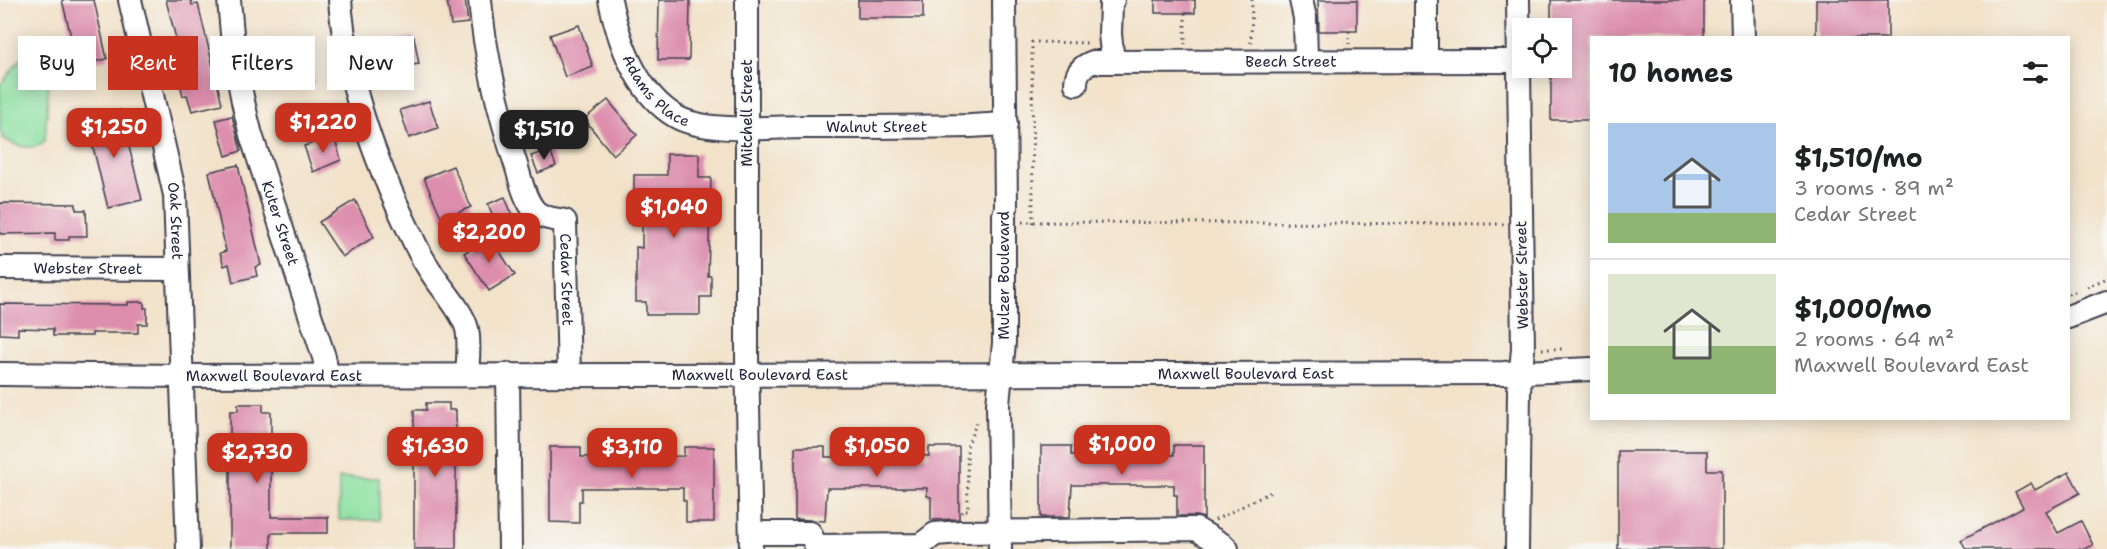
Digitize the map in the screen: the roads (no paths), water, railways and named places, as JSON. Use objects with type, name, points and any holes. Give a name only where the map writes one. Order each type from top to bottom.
[{"type":"street","name":"Oak Street","points":[[130,0],[176,195],[188,549]]},
{"type":"street","name":"Kuter Street","points":[[229,0],[234,60],[242,101],[251,135],[324,357],[327,374]]},
{"type":"street","points":[[340,0],[349,61],[360,107],[381,168],[411,236],[431,272],[464,319],[467,329],[467,375]]},
{"type":"street","name":"Cedar Street","points":[[480,0],[489,65],[500,114],[525,192],[533,209],[541,216],[565,221],[569,375]]},
{"type":"street","name":"Adams Place","points":[[610,0],[629,60],[646,89],[663,108],[692,124],[708,127],[747,127]]},
{"type":"street","name":"Mitchell Street","points":[[747,0],[747,374],[751,541]]},
{"type":"street","name":"Mulzer Boulevard","points":[[1000,540],[998,404],[1004,343],[1004,221],[1006,208],[1004,0]]},
{"type":"street","points":[[1113,0],[1110,3],[1110,34],[1113,62]]},
{"type":"street","points":[[1301,0],[1305,18],[1306,61]]},
{"type":"street","points":[[1426,0],[1426,61]]},
{"type":"street","name":"Webster Street","points":[[1518,0],[1518,18]]},
{"type":"street","points":[[1742,0],[1743,36]]},
{"type":"street","name":"Beech Street","points":[[1076,84],[1079,71],[1085,65],[1093,62],[1512,61]]},
{"type":"street","name":"Webster Street","points":[[1517,549],[1522,349],[1518,78]]},
{"type":"street","name":"Walnut Street","points":[[747,127],[1006,124]]},
{"type":"street","name":"Webster Street","points":[[0,268],[177,269]]},
{"type":"street","points":[[2070,316],[2107,302]]},
{"type":"street","name":"Maxwell Boulevard East","points":[[0,374],[182,376],[1503,373],[1590,369]]},
{"type":"street","points":[[508,374],[510,549]]},
{"type":"street","points":[[751,541],[810,533],[816,546],[921,545],[935,534],[962,532],[1000,540],[1196,529],[1227,549]]}]
